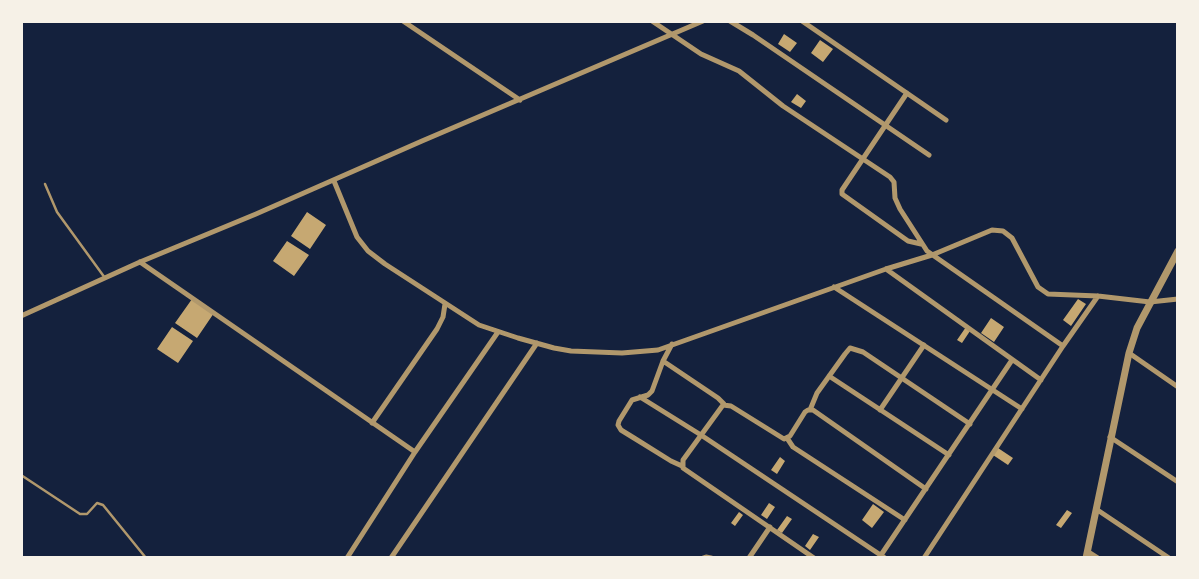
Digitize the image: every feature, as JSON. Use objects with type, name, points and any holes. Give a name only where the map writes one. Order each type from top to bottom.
[{"type":"street","points":[[403,21],[520,100]]},
{"type":"street","points":[[652,21],[701,54],[739,71],[783,106],[892,179],[897,203],[921,244],[1063,346]]},
{"type":"street","points":[[21,316],[140,262],[703,21]]},
{"type":"street","points":[[730,21],[929,155]]},
{"type":"street","points":[[802,21],[946,120]]},
{"type":"street","points":[[907,93],[842,190],[843,195],[908,241],[921,244]]},
{"type":"street","points":[[334,181],[361,243],[385,264],[479,325],[571,351],[651,351],[932,254],[992,230],[1003,231],[1013,238],[1034,281],[1042,291],[1054,296],[1098,296],[1150,302],[1178,299]]},
{"type":"street","points":[[1098,558],[1086,554],[1129,353],[1137,328],[1178,251]]},
{"type":"street","points":[[140,262],[415,452]]},
{"type":"street","points":[[886,269],[1041,380]]},
{"type":"street","points":[[834,287],[1023,409]]},
{"type":"street","points":[[924,558],[1098,296]]},
{"type":"street","points":[[372,423],[441,323],[445,304]]},
{"type":"street","points":[[347,558],[415,452],[498,332]]},
{"type":"street","points":[[391,558],[537,343]]},
{"type":"street","points":[[672,344],[652,391],[630,403],[619,421],[619,427],[682,466],[685,471],[814,558]]},
{"type":"street","points":[[880,410],[924,345]]},
{"type":"street","points":[[787,438],[805,412],[810,410],[814,397],[850,348],[863,352],[970,424]]},
{"type":"street","points":[[1129,353],[1178,387]]},
{"type":"street","points":[[640,397],[882,557],[1012,360]]},
{"type":"street","points":[[663,361],[724,404],[781,438],[787,438]]},
{"type":"street","points":[[829,376],[949,455]]},
{"type":"street","points":[[682,466],[683,460],[724,404]]},
{"type":"street","points":[[810,410],[926,489]]},
{"type":"street","points":[[787,438],[793,447],[905,520]]},
{"type":"street","points":[[1110,438],[1178,482]]},
{"type":"street","points":[[1096,509],[1169,558]]},
{"type":"street","points":[[749,558],[770,527]]},
{"type":"street","points":[[703,558],[710,558]]},
{"type":"lane","points":[[45,184],[61,219],[105,278]]},
{"type":"lane","points":[[21,475],[80,514],[87,514],[97,503],[103,505],[146,558]]},
{"type":"building","points":[[784,34],[797,43],[790,52],[778,44]]},
{"type":"building","points":[[820,40],[833,49],[823,62],[811,53]]},
{"type":"building","points":[[797,94],[806,101],[801,108],[791,102]]},
{"type":"building","points":[[307,212],[326,225],[310,249],[291,236]]},
{"type":"building","points":[[287,241],[309,255],[294,276],[273,261]]},
{"type":"building","points":[[192,299],[214,313],[197,338],[175,323]]},
{"type":"building","points":[[1078,299],[1086,304],[1071,326],[1063,320]]},
{"type":"building","points":[[991,318],[1004,327],[994,342],[981,333]]},
{"type":"building","points":[[172,327],[193,341],[178,363],[157,349]]},
{"type":"building","points":[[966,327],[970,331],[962,343],[957,340]]},
{"type":"building","points":[[998,448],[1013,458],[1008,465],[993,455]]},
{"type":"building","points":[[780,457],[785,461],[777,474],[771,470]]},
{"type":"building","points":[[769,503],[775,507],[767,519],[761,515]]},
{"type":"building","points":[[873,504],[884,512],[872,528],[862,520]]},
{"type":"building","points":[[1067,510],[1072,513],[1061,528],[1056,525]]},
{"type":"building","points":[[739,512],[743,515],[735,526],[731,523]]},
{"type":"building","points":[[787,516],[792,519],[782,533],[777,530]]},
{"type":"building","points":[[813,534],[819,537],[810,550],[805,546]]}]
